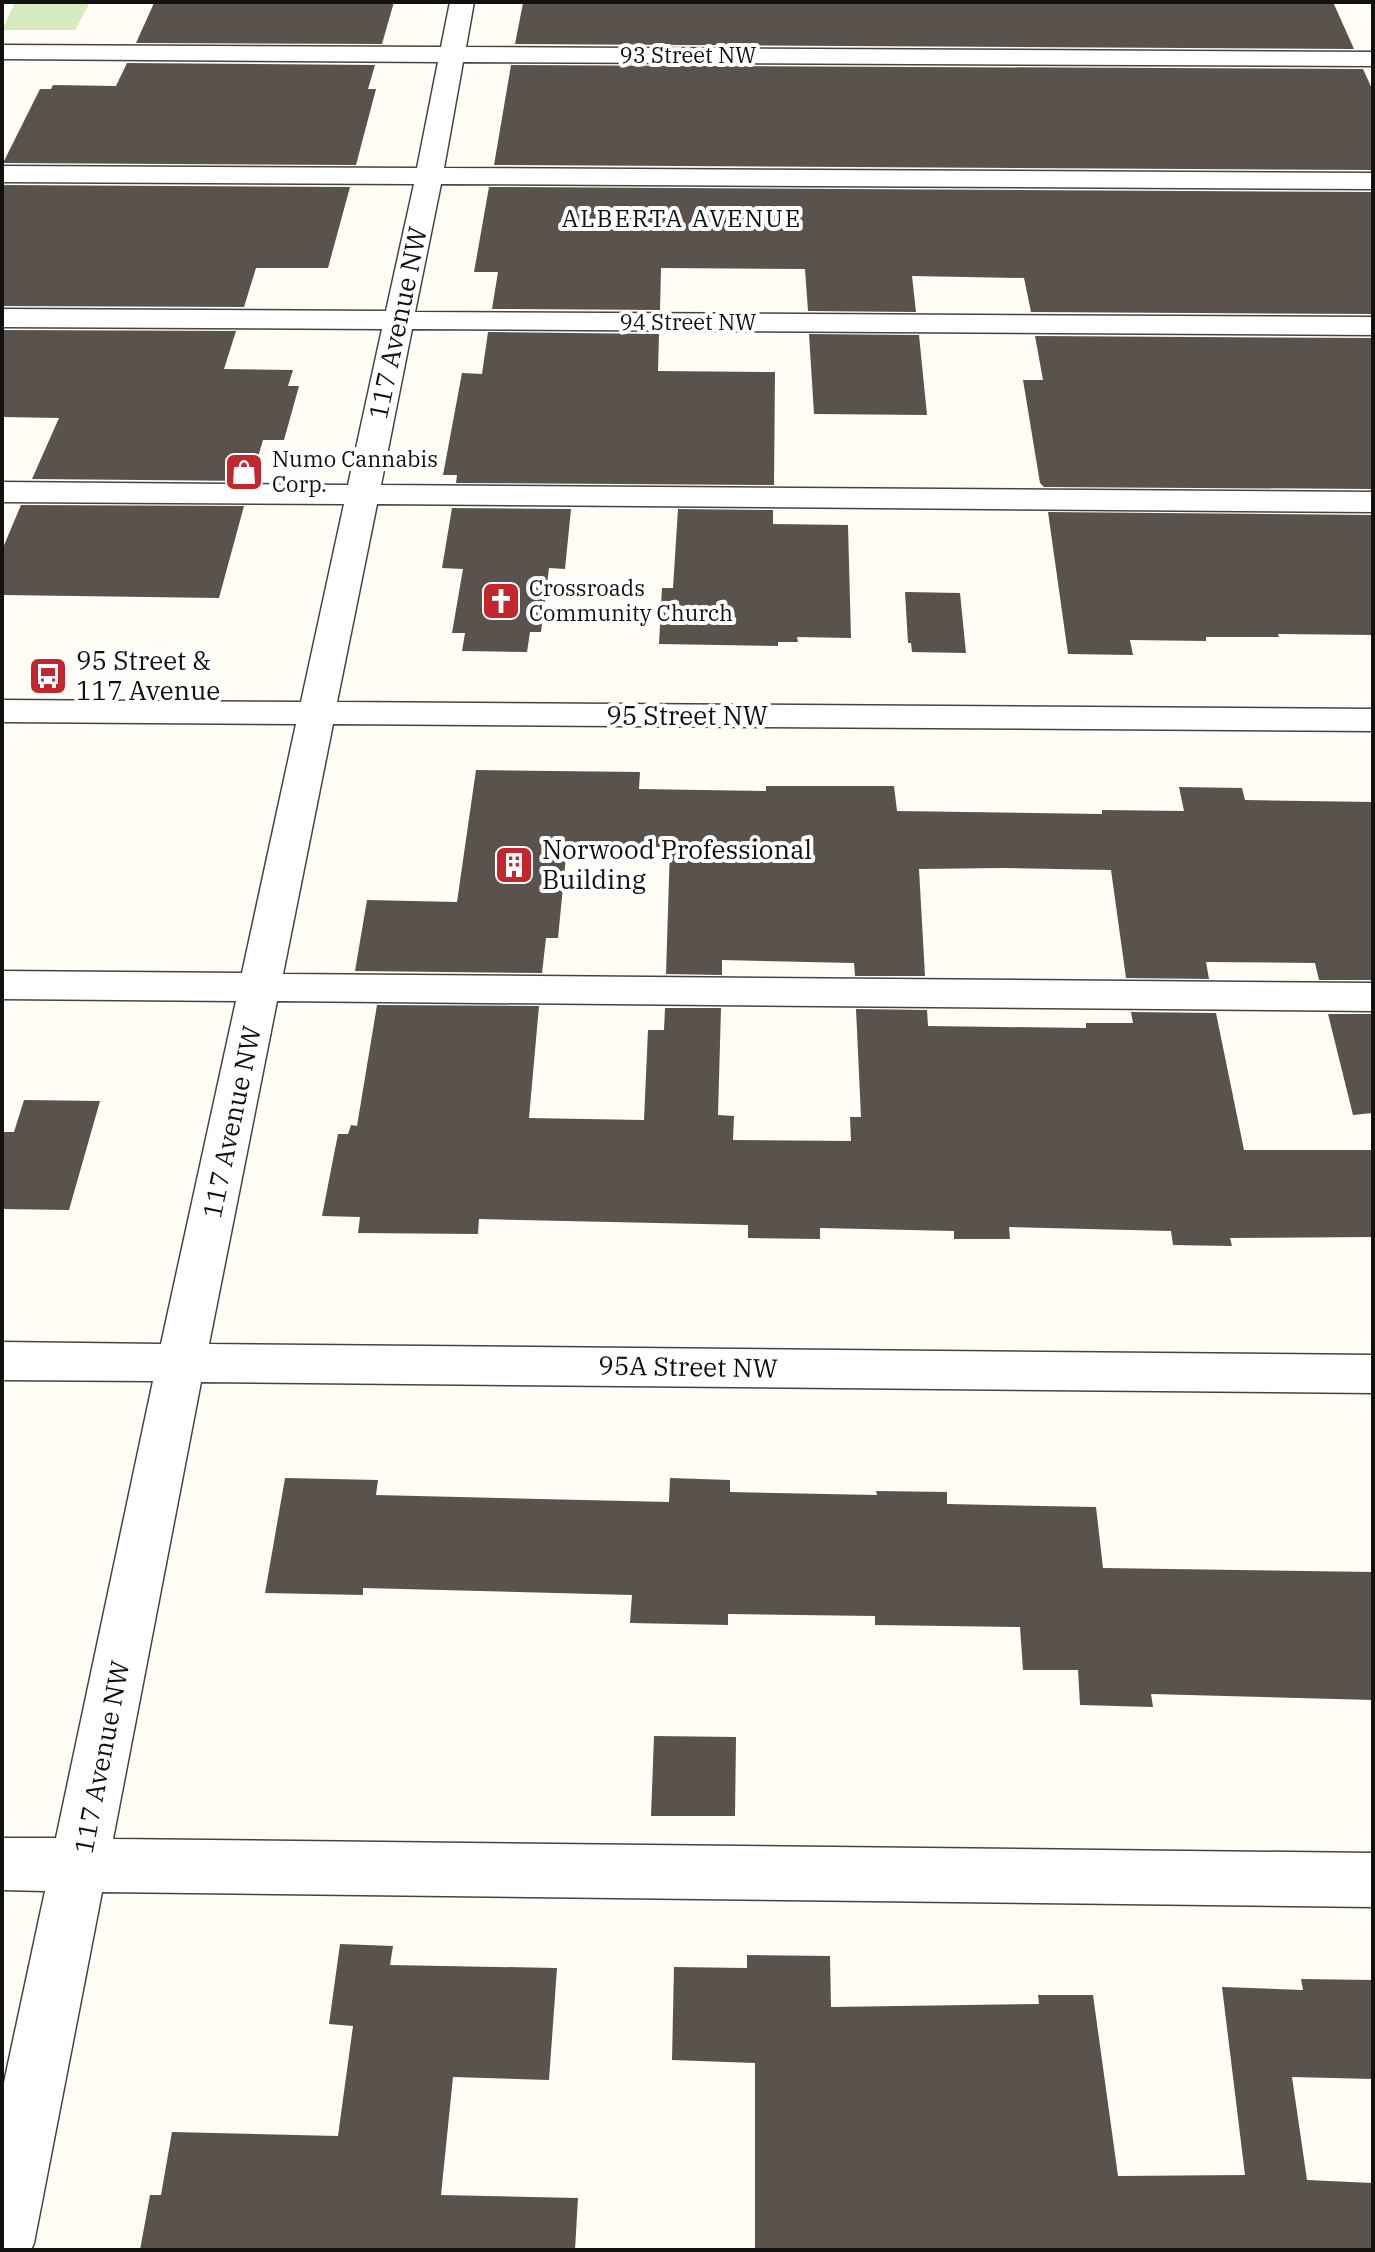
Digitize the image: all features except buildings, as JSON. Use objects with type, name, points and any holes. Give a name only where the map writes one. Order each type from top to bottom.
[{"type":"street","name":"117 Avenue NW","points":[[2,2243],[315,713],[429,177],[462,2]]},
{"type":"street","name":"93 Street NW","points":[[2,52],[1373,59]]},
{"type":"street","points":[[2,174],[1373,181]]},
{"type":"street","name":"94 Street NW","points":[[2,318],[1373,326]]},
{"type":"street","points":[[2,492],[1373,502]]},
{"type":"street","name":"95 Street NW","points":[[2,711],[1373,720]]},
{"type":"street","points":[[2,985],[1373,997]]},
{"type":"street","name":"95A Street NW","points":[[2,1361],[1373,1374]]},
{"type":"street","points":[[2,1864],[1373,1880]]},
{"type":"green space","points":[[15,2],[90,2],[75,30],[2,30]]},
{"type":"place","name":"Numo Cannabis Corp.","points":[[244,472]]},
{"type":"place","name":"Crossroads Community Church","points":[[501,601]]},
{"type":"place","name":"95 Street & 117 Avenue","points":[[48,676]]},
{"type":"place","name":"Norwood Professional Building","points":[[514,865]]},
{"type":"district","name":"ALBERTA AVENUE","points":[[682,219]]}]
